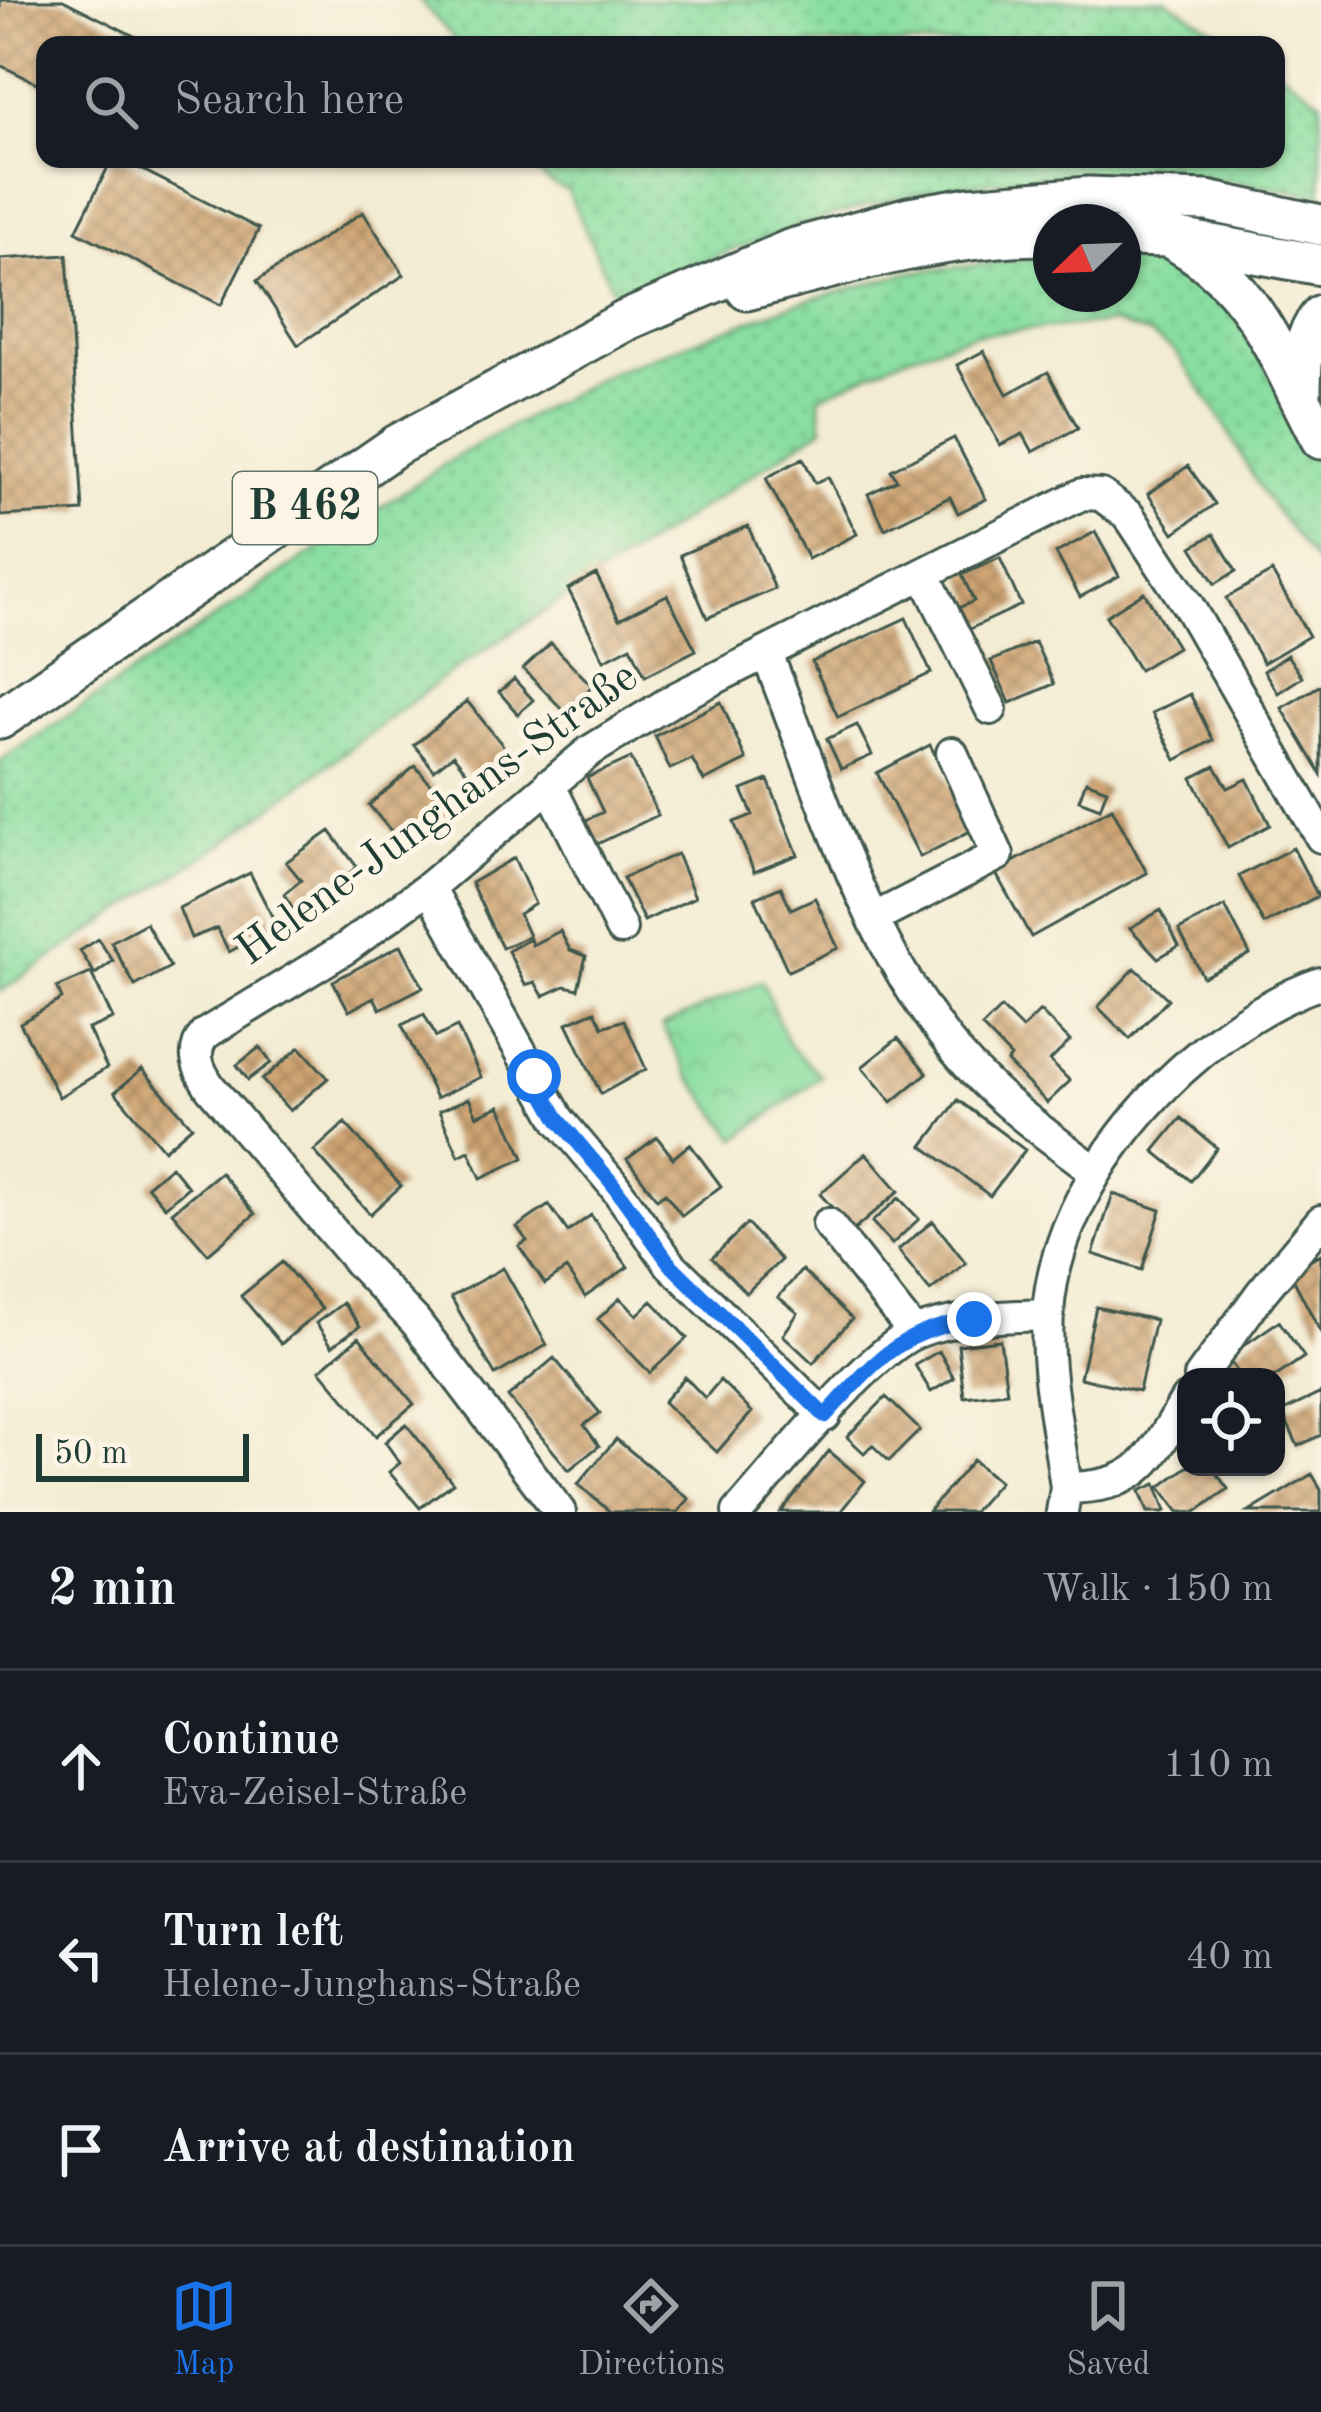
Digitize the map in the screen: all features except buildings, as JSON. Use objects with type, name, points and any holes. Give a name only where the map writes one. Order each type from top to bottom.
[{"type":"main road","name":"B 462","points":[[0,719],[397,445],[625,321],[792,249],[888,222],[969,207],[1143,196],[1207,201],[1321,225]]},
{"type":"main road","name":"B 462","points":[[625,321],[905,250],[1033,235]]},
{"type":"main road","points":[[1141,236],[1312,253]]},
{"type":"main road","points":[[1168,237],[1204,255],[1221,271],[1266,332],[1321,439]]},
{"type":"main road","points":[[1266,332],[1272,291],[1312,253]]},
{"type":"main road","points":[[1301,401],[1306,336],[1321,315]]},
{"type":"street","name":"Helene-Junghans-Straße","points":[[560,1512],[415,1321],[210,1087],[197,1062],[196,1050],[205,1034],[346,948],[429,887],[590,751],[676,698],[1082,494],[1101,495],[1129,516],[1190,607],[1321,837]]},
{"type":"street","points":[[924,574],[991,709]]},
{"type":"street","points":[[766,654],[873,919],[908,986],[966,1063],[1095,1171]]},
{"type":"street","points":[[873,919],[998,855],[952,753]]},
{"type":"street","points":[[549,784],[621,929]]},
{"type":"street","points":[[429,887],[559,1120],[670,1264],[825,1416]]},
{"type":"street","points":[[1177,1414],[1140,1471],[1064,1500],[1048,1316],[1057,1259],[1072,1212],[1095,1171],[1129,1128],[1207,1048],[1258,1013],[1321,983]]},
{"type":"street","points":[[1207,1368],[1321,1221]]},
{"type":"street","points":[[828,1225],[914,1333]]},
{"type":"street","points":[[739,1512],[886,1352],[914,1333],[974,1319],[1048,1316]]},
{"type":"green space","points":[[419,0],[1167,0],[1225,36],[452,36]]},
{"type":"green space","points":[[1285,75],[1321,101],[1321,196],[1143,175],[1024,178],[964,185],[818,220],[615,295],[567,190],[537,170],[1285,168]]},
{"type":"green space","points":[[1033,259],[1033,312],[1141,312],[1141,259],[1165,259],[1197,275],[1243,326],[1321,470],[1321,569],[1262,493],[1222,420],[1175,351],[1149,334],[1113,323],[974,334],[907,356],[819,397],[823,428],[447,675],[228,840],[0,992],[0,761],[462,453],[608,373],[798,303],[911,272]]},
{"type":"green space","points":[[762,981],[789,1045],[821,1076],[737,1139],[690,1077],[662,1026]]},
{"type":"route","points":[[534,1076],[559,1120],[670,1264],[825,1416],[886,1352],[914,1333],[974,1319]]}]
